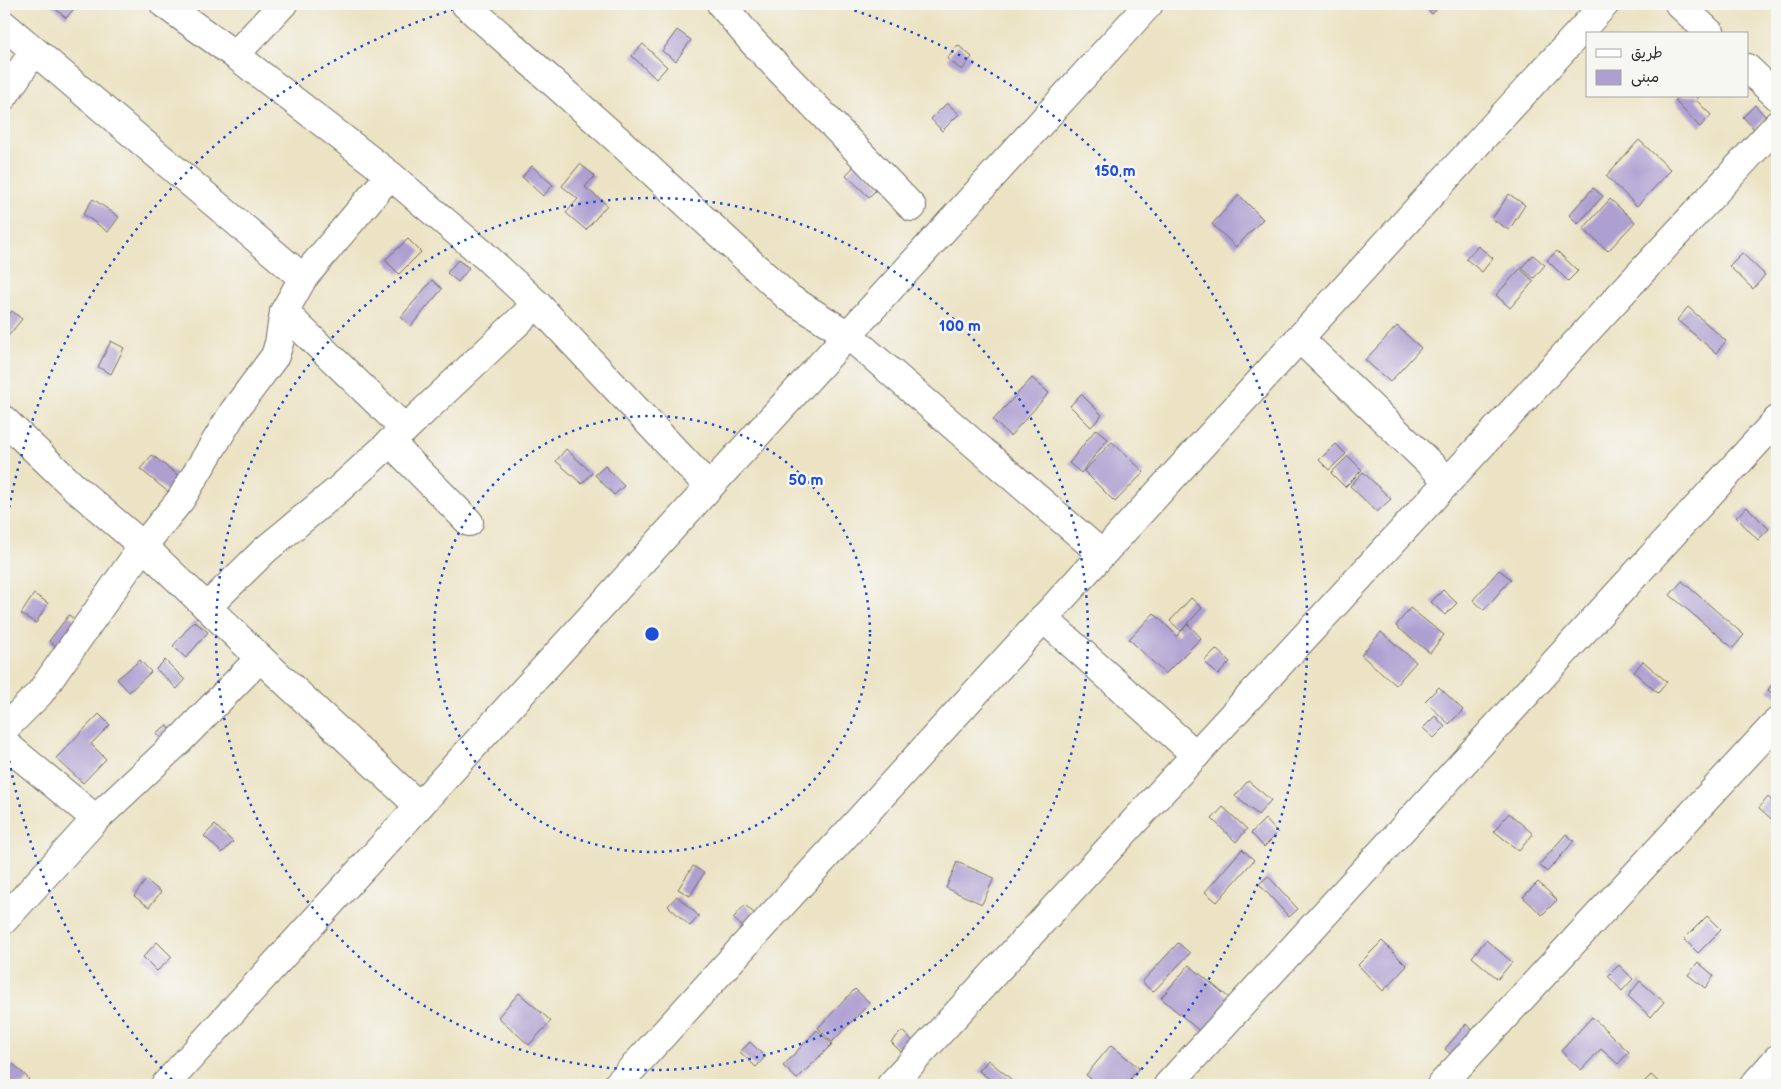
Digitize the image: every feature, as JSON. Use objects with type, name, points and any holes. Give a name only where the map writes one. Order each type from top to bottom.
[{"type":"street","points":[[164,4],[235,55],[390,175],[484,255],[537,304],[709,487]]},
{"type":"street","points":[[235,55],[283,4]]},
{"type":"street","points":[[465,4],[618,140],[789,298],[848,335],[1102,554]]},
{"type":"street","points":[[721,4],[754,42],[912,207]]},
{"type":"street","points":[[165,1085],[1149,4]]},
{"type":"street","points":[[617,1085],[1604,4]]},
{"type":"street","points":[[1679,4],[1709,32]]},
{"type":"street","points":[[4,25],[303,278]]},
{"type":"street","points":[[4,96],[34,51]]},
{"type":"street","points":[[1748,69],[1777,96]]},
{"type":"street","points":[[891,1085],[1777,125]]},
{"type":"street","points":[[4,729],[40,693],[144,546],[181,499],[234,411],[275,356],[284,312],[303,278],[390,175]]},
{"type":"street","points":[[207,606],[265,550],[338,490],[537,304]]},
{"type":"street","points":[[284,312],[397,436],[469,522]]},
{"type":"street","points":[[1299,338],[1448,481]]},
{"type":"street","points":[[4,420],[74,487],[144,546],[260,658],[419,806]]},
{"type":"street","points":[[1168,1085],[1777,420]]},
{"type":"street","points":[[1043,618],[1196,755]]},
{"type":"street","points":[[4,920],[96,819],[180,740],[260,658]]},
{"type":"street","points":[[1441,1085],[1777,722]]},
{"type":"street","points":[[4,743],[96,819]]},
{"type":"street","points":[[1754,1085],[1776,1062]]},
{"type":"building","points":[[50,4],[78,4],[66,18]]},
{"type":"building","points":[[1423,4],[1442,4],[1432,14]]},
{"type":"building","points":[[677,30],[691,40],[676,61],[662,51]]},
{"type":"building","points":[[643,44],[667,67],[656,79],[632,56]]},
{"type":"building","points":[[958,45],[972,57],[962,70],[947,59]]},
{"type":"building","points":[[1677,98],[1698,98],[1696,100],[1711,115],[1700,127],[1675,101]]},
{"type":"building","points":[[947,103],[959,114],[942,131],[931,119]]},
{"type":"building","points":[[1755,105],[1766,117],[1754,129],[1743,117]]},
{"type":"building","points":[[1639,140],[1671,170],[1637,206],[1606,176]]},
{"type":"building","points":[[857,163],[880,186],[869,197],[846,175]]},
{"type":"building","points":[[580,164],[595,176],[585,187],[607,205],[586,230],[566,213],[578,199],[562,186]]},
{"type":"building","points":[[532,166],[553,185],[543,196],[522,177]]},
{"type":"building","points":[[1593,188],[1603,196],[1578,224],[1569,215]]},
{"type":"building","points":[[1509,194],[1525,205],[1509,230],[1492,219]]},
{"type":"building","points":[[1239,195],[1263,219],[1236,247],[1212,224]]},
{"type":"building","points":[[93,199],[119,217],[108,232],[83,214]]},
{"type":"building","points":[[1610,199],[1635,222],[1608,251],[1583,229]]},
{"type":"building","points":[[408,239],[421,252],[399,274],[385,260]]},
{"type":"building","points":[[1478,246],[1493,258],[1482,272],[1466,259]]},
{"type":"building","points":[[1557,251],[1578,271],[1568,281],[1547,260]]},
{"type":"building","points":[[1742,253],[1765,275],[1753,289],[1729,266]]},
{"type":"building","points":[[1533,255],[1545,265],[1534,278],[1521,268]]},
{"type":"building","points":[[458,260],[469,268],[458,282],[447,273]]},
{"type":"building","points":[[1520,269],[1534,281],[1510,308],[1496,295]]},
{"type":"building","points":[[432,280],[442,289],[411,326],[401,317]]},
{"type":"building","points":[[1688,307],[1726,341],[1716,353],[1677,320]]},
{"type":"building","points":[[12,311],[22,319],[5,340],[4,320]]},
{"type":"building","points":[[1397,326],[1421,348],[1390,382],[1365,360]]},
{"type":"building","points":[[111,341],[124,348],[111,374],[98,367]]},
{"type":"building","points":[[1032,378],[1049,393],[1010,436],[993,420]]},
{"type":"building","points":[[1081,394],[1102,415],[1091,427],[1070,406]]},
{"type":"building","points":[[1096,429],[1108,439],[1081,473],[1069,463]]},
{"type":"building","points":[[1112,442],[1144,472],[1115,502],[1084,471]]},
{"type":"building","points":[[1336,444],[1346,454],[1329,470],[1319,460]]},
{"type":"building","points":[[566,449],[592,473],[582,484],[556,461]]},
{"type":"building","points":[[152,455],[184,480],[172,495],[140,469]]},
{"type":"building","points":[[1348,456],[1362,470],[1345,487],[1331,473]]},
{"type":"building","points":[[605,466],[624,486],[614,495],[595,475]]},
{"type":"building","points":[[1363,472],[1391,499],[1377,512],[1350,486]]},
{"type":"building","points":[[1747,507],[1769,529],[1758,540],[1736,517]]},
{"type":"building","points":[[1499,570],[1511,579],[1484,610],[1473,600]]},
{"type":"building","points":[[1682,581],[1744,635],[1733,648],[1670,595]]},
{"type":"building","points":[[1443,590],[1457,603],[1445,615],[1431,602]]},
{"type":"building","points":[[34,594],[48,603],[36,623],[21,614]]},
{"type":"building","points":[[1191,598],[1202,608],[1181,631],[1170,621]]},
{"type":"building","points":[[1410,608],[1444,635],[1430,653],[1396,626]]},
{"type":"building","points":[[1154,613],[1177,636],[1188,624],[1201,638],[1165,674],[1129,639]]},
{"type":"building","points":[[69,615],[81,624],[60,651],[49,641]]},
{"type":"building","points":[[194,621],[208,632],[186,658],[173,646]]},
{"type":"building","points":[[1381,632],[1416,662],[1396,685],[1361,655]]},
{"type":"building","points":[[1216,649],[1230,662],[1218,675],[1204,661]]},
{"type":"building","points":[[140,660],[151,672],[129,692],[117,679]]},
{"type":"building","points":[[165,660],[185,680],[177,689],[156,669]]},
{"type":"building","points":[[1643,661],[1667,682],[1658,693],[1634,672]]},
{"type":"building","points":[[1775,680],[1777,681],[1777,697],[1768,690]]},
{"type":"building","points":[[1439,687],[1463,710],[1449,724],[1425,701]]},
{"type":"building","points":[[99,714],[110,725],[91,744],[106,759],[83,783],[56,758]]},
{"type":"building","points":[[1435,716],[1445,727],[1434,738],[1423,728]]},
{"type":"building","points":[[167,725],[183,745],[172,754],[156,733]]},
{"type":"building","points":[[1248,781],[1271,800],[1258,815],[1235,796]]},
{"type":"building","points":[[1768,797],[1777,805],[1777,824],[1759,808]]},
{"type":"building","points":[[1223,807],[1247,829],[1236,842],[1212,819]]},
{"type":"building","points":[[1509,813],[1533,834],[1519,851],[1494,831]]},
{"type":"building","points":[[1265,819],[1278,833],[1264,847],[1251,833]]},
{"type":"building","points":[[215,825],[233,842],[222,853],[204,836]]},
{"type":"building","points":[[1566,834],[1574,841],[1547,872],[1539,865]]},
{"type":"building","points":[[1242,849],[1254,860],[1217,902],[1205,892]]},
{"type":"building","points":[[957,862],[994,878],[982,904],[946,888]]},
{"type":"building","points":[[693,866],[704,873],[690,896],[678,889]]},
{"type":"building","points":[[1268,876],[1298,909],[1289,917],[1259,884]]},
{"type":"building","points":[[146,880],[161,892],[149,907],[134,896]]},
{"type":"building","points":[[1538,882],[1557,900],[1542,915],[1523,897]]},
{"type":"building","points":[[677,896],[699,916],[690,926],[668,906]]},
{"type":"building","points":[[745,905],[756,915],[744,928],[733,918]]},
{"type":"building","points":[[1707,916],[1721,930],[1698,953],[1684,939]]},
{"type":"building","points":[[1486,940],[1512,962],[1498,979],[1472,957]]},
{"type":"building","points":[[1382,941],[1407,966],[1383,991],[1358,965]]},
{"type":"building","points":[[157,942],[172,957],[157,971],[143,957]]},
{"type":"building","points":[[1178,943],[1190,953],[1153,992],[1142,982]]},
{"type":"building","points":[[1698,962],[1714,976],[1705,988],[1688,975]]},
{"type":"building","points":[[1189,965],[1239,1006],[1210,1040],[1161,998]]},
{"type":"building","points":[[1619,965],[1633,979],[1622,991],[1608,976]]},
{"type":"building","points":[[1640,981],[1664,1002],[1651,1017],[1628,996]]},
{"type":"building","points":[[855,989],[870,1003],[832,1042],[818,1028]]},
{"type":"building","points":[[519,993],[551,1021],[529,1045],[498,1017]]},
{"type":"building","points":[[1592,1017],[1629,1052],[1618,1064],[1601,1049],[1581,1070],[1561,1051]]},
{"type":"building","points":[[1466,1024],[1484,1040],[1463,1065],[1445,1049]]},
{"type":"building","points":[[817,1030],[832,1044],[797,1079],[783,1066]]},
{"type":"building","points":[[902,1031],[914,1042],[903,1054],[891,1042]]},
{"type":"building","points":[[750,1042],[765,1057],[756,1067],[740,1052]]},
{"type":"building","points":[[1111,1045],[1139,1068],[1125,1085],[1099,1085],[1086,1075]]},
{"type":"building","points":[[988,1060],[1011,1079],[1006,1085],[997,1085],[979,1071]]},
{"type":"building","points":[[13,1064],[29,1079],[23,1085],[11,1085],[4,1078],[4,1074]]},
{"type":"building","points":[[1651,1075],[1662,1085],[1641,1085]]}]
